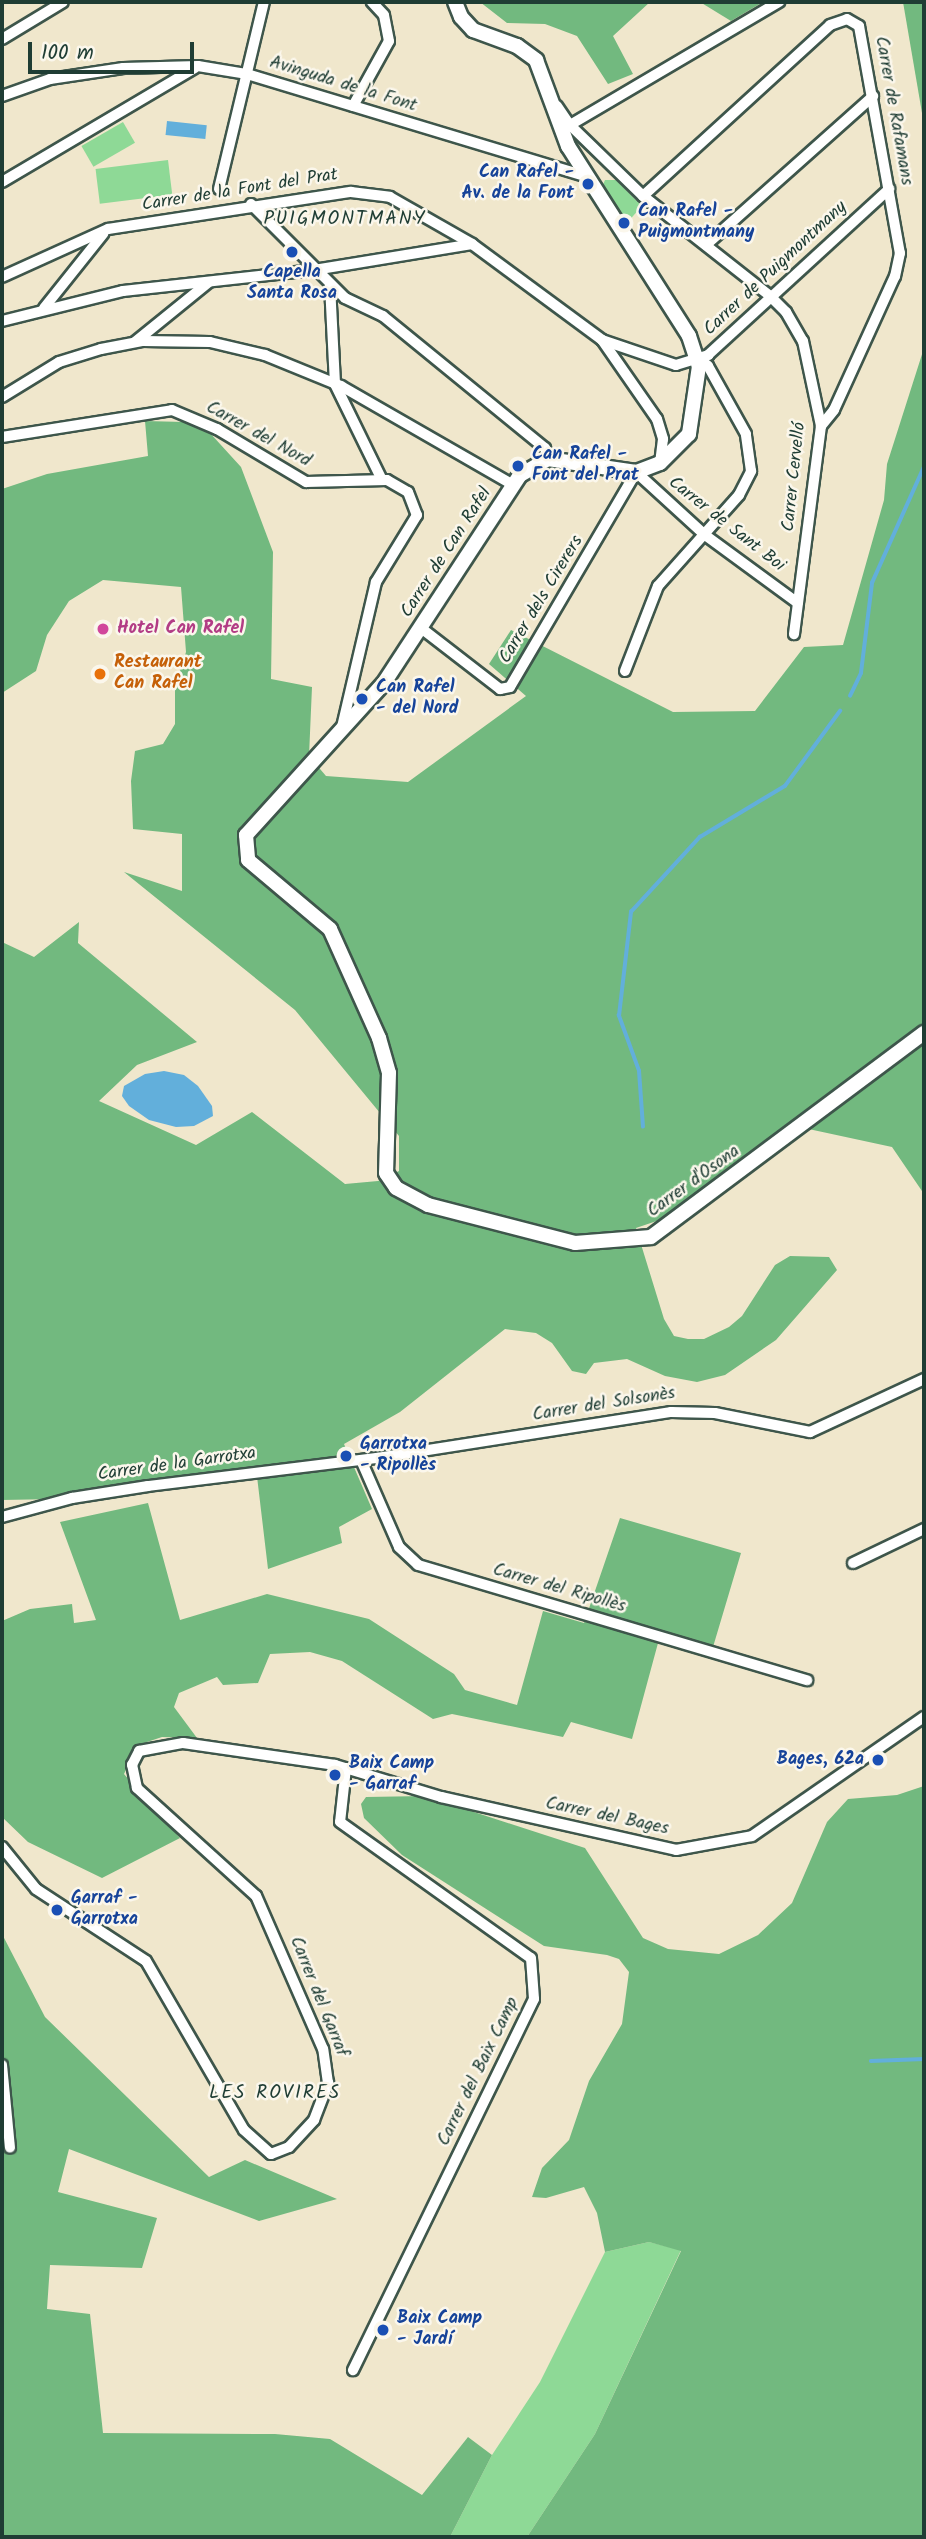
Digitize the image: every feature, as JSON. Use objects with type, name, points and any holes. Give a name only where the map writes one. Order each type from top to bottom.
[{"type":"street","points":[[2,39],[63,2]]},
{"type":"street","points":[[219,189],[264,2]]},
{"type":"street","points":[[353,106],[389,41],[384,15],[372,2]]},
{"type":"street","points":[[455,2],[460,17],[473,30],[529,53],[541,68],[560,130],[699,358],[708,366],[746,434],[752,456],[751,471],[739,495],[658,586],[625,671]]},
{"type":"street","points":[[570,125],[779,2]]},
{"type":"street","name":"Carrer de Rafamans","points":[[643,196],[830,24],[847,19],[859,26],[900,253],[895,276],[834,410],[821,426]]},
{"type":"street","points":[[2,182],[198,66]]},
{"type":"street","name":"Avinguda de la Font","points":[[2,96],[50,79],[123,68],[198,66],[247,74],[589,177]]},
{"type":"street","points":[[706,245],[873,96]]},
{"type":"street","name":"Carrer Cervelló","points":[[552,97],[570,125],[643,196],[771,296],[803,341],[821,426],[794,634]]},
{"type":"street","name":"Carrer de Puigmontmany","points":[[602,340],[676,365],[708,355],[889,189]]},
{"type":"street","name":"Carrer de la Font del Prat","points":[[2,277],[106,231],[251,204],[351,192],[390,197],[472,244],[602,340],[657,419],[663,439],[660,463]]},
{"type":"street","points":[[251,204],[314,270],[345,298],[383,316],[545,448],[548,459],[636,472],[660,463],[689,434],[699,358]]},
{"type":"street","points":[[44,308],[106,231]]},
{"type":"street","points":[[2,321],[44,308],[123,291],[314,270],[472,244]]},
{"type":"street","points":[[135,342],[211,281]]},
{"type":"street","points":[[330,285],[335,384],[382,480],[408,492],[417,515],[376,582],[341,733]]},
{"type":"street","points":[[2,397],[60,362],[135,342],[210,342],[242,348],[335,384],[513,485]]},
{"type":"street","name":"Carrer del Nord","points":[[2,437],[172,410],[218,429],[306,482],[382,480]]},
{"type":"street","name":"Carrer de Can Rafel","points":[[383,1167],[389,1073],[346,960],[313,911],[248,860],[244,844],[256,822],[341,733],[421,628],[513,485],[528,468],[548,459]]},
{"type":"street","name":"Carrer de Sant Boi","points":[[636,472],[705,536],[798,603]]},
{"type":"street","name":"Carrer dels Cirerers","points":[[421,628],[500,689],[510,687],[636,472]]},
{"type":"street","name":"Carrer d'Osona","points":[[383,1167],[396,1188],[441,1209],[575,1242],[651,1237],[924,1033]]},
{"type":"street","name":"Carrer del Solsonès","points":[[361,1460],[686,1410],[810,1432],[924,1379]]},
{"type":"street","name":"Carrer de la Garrotxa","points":[[2,1517],[87,1495],[361,1460]]},
{"type":"street","name":"Carrer del Ripollès","points":[[361,1460],[399,1547],[418,1565],[807,1680]]},
{"type":"street","points":[[853,1563],[924,1529]]},
{"type":"street","name":"Carrer del Bages","points":[[340,1767],[441,1797],[676,1850],[752,1836],[924,1717]]},
{"type":"street","name":"Carrer del Garraf","points":[[2,1847],[36,1889],[146,1961],[244,2130],[266,2154],[277,2153],[306,2131],[321,2105],[329,2077],[320,2040],[253,1890],[149,1802],[137,1788],[132,1765],[139,1751],[148,1746],[183,1743],[340,1767]]},
{"type":"street","name":"Carrer del Baix Camp","points":[[340,1767],[340,1822],[531,1958],[534,1999],[353,2370]]},
{"type":"street","points":[[2,2065],[10,2148]]},
{"type":"green space","points":[[480,2],[650,2],[613,36],[633,74],[608,84],[577,36],[545,24],[507,23]]},
{"type":"green space","points":[[700,2],[763,2],[731,21]]},
{"type":"green space","points":[[903,2],[924,2],[924,118],[922,113]]},
{"type":"green space","points":[[123,122],[135,143],[93,167],[81,146]]},
{"type":"green space","points":[[168,160],[172,195],[100,204],[96,169]]},
{"type":"green space","points":[[605,180],[616,180],[642,206],[625,225],[602,187]]},
{"type":"green space","points":[[924,348],[924,1194],[892,1147],[790,1125],[698,1207],[636,1228],[664,1319],[674,1336],[688,1339],[704,1339],[729,1327],[742,1316],[775,1265],[790,1256],[829,1257],[837,1270],[776,1340],[725,1375],[697,1382],[665,1376],[627,1359],[594,1363],[586,1374],[572,1371],[552,1343],[536,1333],[505,1329],[400,1412],[344,1444],[372,1509],[339,1527],[342,1543],[268,1569],[256,1468],[85,1490],[56,1499],[2,1500],[2,942],[34,957],[79,922],[78,943],[197,1042],[137,1065],[99,1101],[196,1145],[252,1112],[345,1184],[378,1181],[399,1171],[399,1136],[295,1010],[124,872],[182,891],[182,834],[133,829],[131,781],[135,751],[163,744],[175,724],[175,687],[186,652],[181,587],[103,580],[69,601],[47,635],[36,671],[2,693],[2,489],[47,474],[148,456],[145,421],[184,422],[210,433],[241,467],[273,552],[271,679],[312,687],[309,756],[326,776],[408,782],[526,696],[489,664],[511,630],[673,712],[755,711],[804,647],[843,645],[884,500],[887,464]]},
{"type":"green space","points":[[148,1503],[180,1620],[267,1594],[369,1619],[454,1674],[465,1690],[517,1705],[543,1611],[584,1623],[620,1518],[741,1553],[713,1647],[661,1632],[632,1739],[571,1722],[563,1737],[452,1714],[433,1719],[342,1661],[310,1652],[270,1654],[258,1683],[223,1685],[217,1677],[179,1693],[174,1707],[197,1738],[162,1737],[138,1745],[124,1774],[180,1838],[102,1878],[28,1842],[2,1817],[2,1621],[30,1609],[72,1604],[74,1623],[96,1620],[60,1522]]},
{"type":"green space","points":[[924,1786],[924,2537],[527,2537],[595,2434],[681,2251],[649,2242],[605,2252],[597,2213],[584,2187],[546,2198],[532,2197],[542,2168],[569,2140],[589,2081],[622,2024],[629,1972],[619,1959],[607,1955],[544,1946],[402,1855],[364,1818],[361,1804],[366,1797],[425,1796],[585,1848],[643,1938],[668,1949],[719,1954],[758,1935],[792,1903],[827,1822],[848,1799],[897,1795]]},
{"type":"green space","points":[[2,1934],[45,2017],[209,2177],[245,2160],[337,2199],[259,2221],[69,2149],[58,2192],[157,2218],[142,2268],[50,2265],[47,2309],[90,2314],[103,2433],[275,2434],[330,2439],[422,2495],[468,2437],[492,2455],[450,2537],[2,2537]]},
{"type":"green space","points":[[649,2242],[681,2250],[595,2434],[527,2537],[450,2537],[492,2455],[540,2382],[605,2252]]},
{"type":"water","points":[[167,121],[207,125],[205,139],[166,135]]},
{"type":"water","points":[[164,1071],[184,1075],[198,1086],[212,1106],[213,1116],[194,1126],[176,1127],[149,1120],[129,1106],[122,1096],[124,1086],[145,1074]]},
{"type":"waterway","points":[[850,696],[861,673],[872,583],[924,467]]},
{"type":"waterway","points":[[643,1127],[639,1071],[619,1016],[631,912],[700,837],[785,786],[840,711]]},
{"type":"waterway","points":[[871,2061],[924,2059]]},
{"type":"place","name":"Can Rafel - Av. de la Font","points":[[588,184]]},
{"type":"place","name":"Can Rafel - Puigmontmany","points":[[624,223]]},
{"type":"place","name":"Capella Santa Rosa","points":[[292,252]]},
{"type":"place","name":"Can Rafel - Font del Prat","points":[[518,466]]},
{"type":"place","name":"Hotel Can Rafel","points":[[103,629]]},
{"type":"place","name":"Restaurant Can Rafel","points":[[100,674]]},
{"type":"place","name":"Can Rafel - del Nord","points":[[362,699]]},
{"type":"place","name":"Garrotxa - Ripollès","points":[[346,1456]]},
{"type":"place","name":"Bages, 62a","points":[[878,1760]]},
{"type":"place","name":"Baix Camp - Garraf","points":[[335,1775]]},
{"type":"place","name":"Garraf - Garrotxa","points":[[57,1910]]},
{"type":"place","name":"Baix Camp - Jardí","points":[[383,2330]]},
{"type":"district","name":"PUIGMONTMANY","points":[[345,220]]},
{"type":"district","name":"LES ROVIRES","points":[[275,2094]]}]
